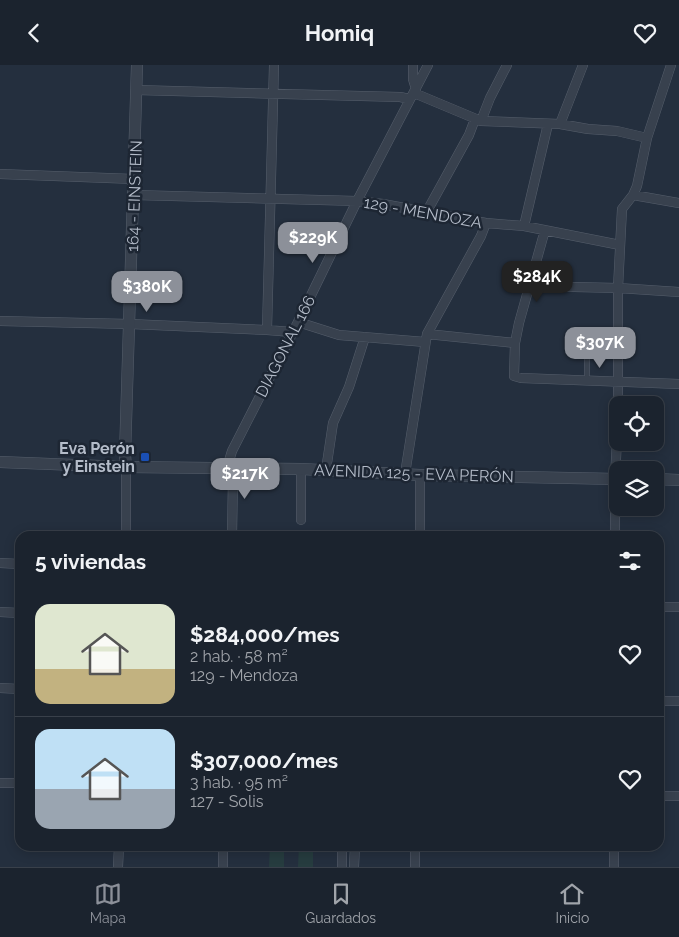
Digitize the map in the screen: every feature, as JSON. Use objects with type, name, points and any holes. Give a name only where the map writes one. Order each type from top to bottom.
[{"type":"street","name":"164 - EINSTEIN","points":[[126,531],[125,455],[137,65]]},
{"type":"street","points":[[267,330],[274,65]]},
{"type":"street","points":[[413,65],[413,94]]},
{"type":"street","name":"DIAGONAL 166","points":[[232,531],[234,478],[229,461],[235,444],[298,322],[357,201],[428,65]]},
{"type":"street","points":[[426,213],[507,65]]},
{"type":"street","points":[[560,124],[583,65]]},
{"type":"street","points":[[618,396],[618,288],[622,209],[637,186],[648,138],[670,65]]},
{"type":"street","points":[[136,90],[400,97],[413,94],[478,120],[560,124],[588,129],[617,131],[648,138]]},
{"type":"street","points":[[524,226],[548,124]]},
{"type":"street","points":[[0,174],[134,179]]},
{"type":"street","name":"129 - MENDOZA","points":[[134,195],[357,201],[486,223],[524,226],[620,245]]},
{"type":"street","points":[[632,195],[679,203]]},
{"type":"street","points":[[405,474],[426,338],[481,236],[486,223]]},
{"type":"street","points":[[545,231],[519,323],[515,343],[514,376],[521,379],[679,384]]},
{"type":"street","points":[[530,286],[618,288],[679,292]]},
{"type":"street","points":[[0,321],[130,324],[292,332]]},
{"type":"street","points":[[298,322],[330,333],[365,337],[515,343]]},
{"type":"street","points":[[326,471],[333,423],[350,387],[365,337]]},
{"type":"street","name":"AVENIDA 125 - EVA PERÓN","points":[[0,462],[126,467],[301,469],[420,475],[609,479]]},
{"type":"street","points":[[300,520],[301,469]]},
{"type":"street","points":[[420,475],[420,531]]},
{"type":"street","points":[[664,479],[679,480]]},
{"type":"street","points":[[615,516],[615,531]]},
{"type":"street","points":[[0,563],[15,563]]},
{"type":"street","points":[[664,607],[679,607]]},
{"type":"street","points":[[0,613],[15,613]]},
{"type":"street","points":[[0,688],[15,689]]},
{"type":"street","points":[[664,701],[679,701]]},
{"type":"street","points":[[0,783],[15,783]]},
{"type":"street","points":[[664,796],[679,796]]},
{"type":"street","points":[[118,867],[119,851]]},
{"type":"street","points":[[223,851],[223,867]]},
{"type":"street","points":[[342,851],[342,867]]},
{"type":"street","points":[[354,867],[355,851]]},
{"type":"street","points":[[415,851],[415,867]]},
{"type":"street","points":[[614,851],[614,867]]},
{"type":"lane","points":[[587,355],[587,380]]},
{"type":"green space","points":[[270,851],[284,851],[284,867],[269,867]]},
{"type":"green space","points":[[299,851],[313,851],[313,867],[298,867]]},
{"type":"place","name":"Eva Perón y Einstein","points":[[145,457]]}]
